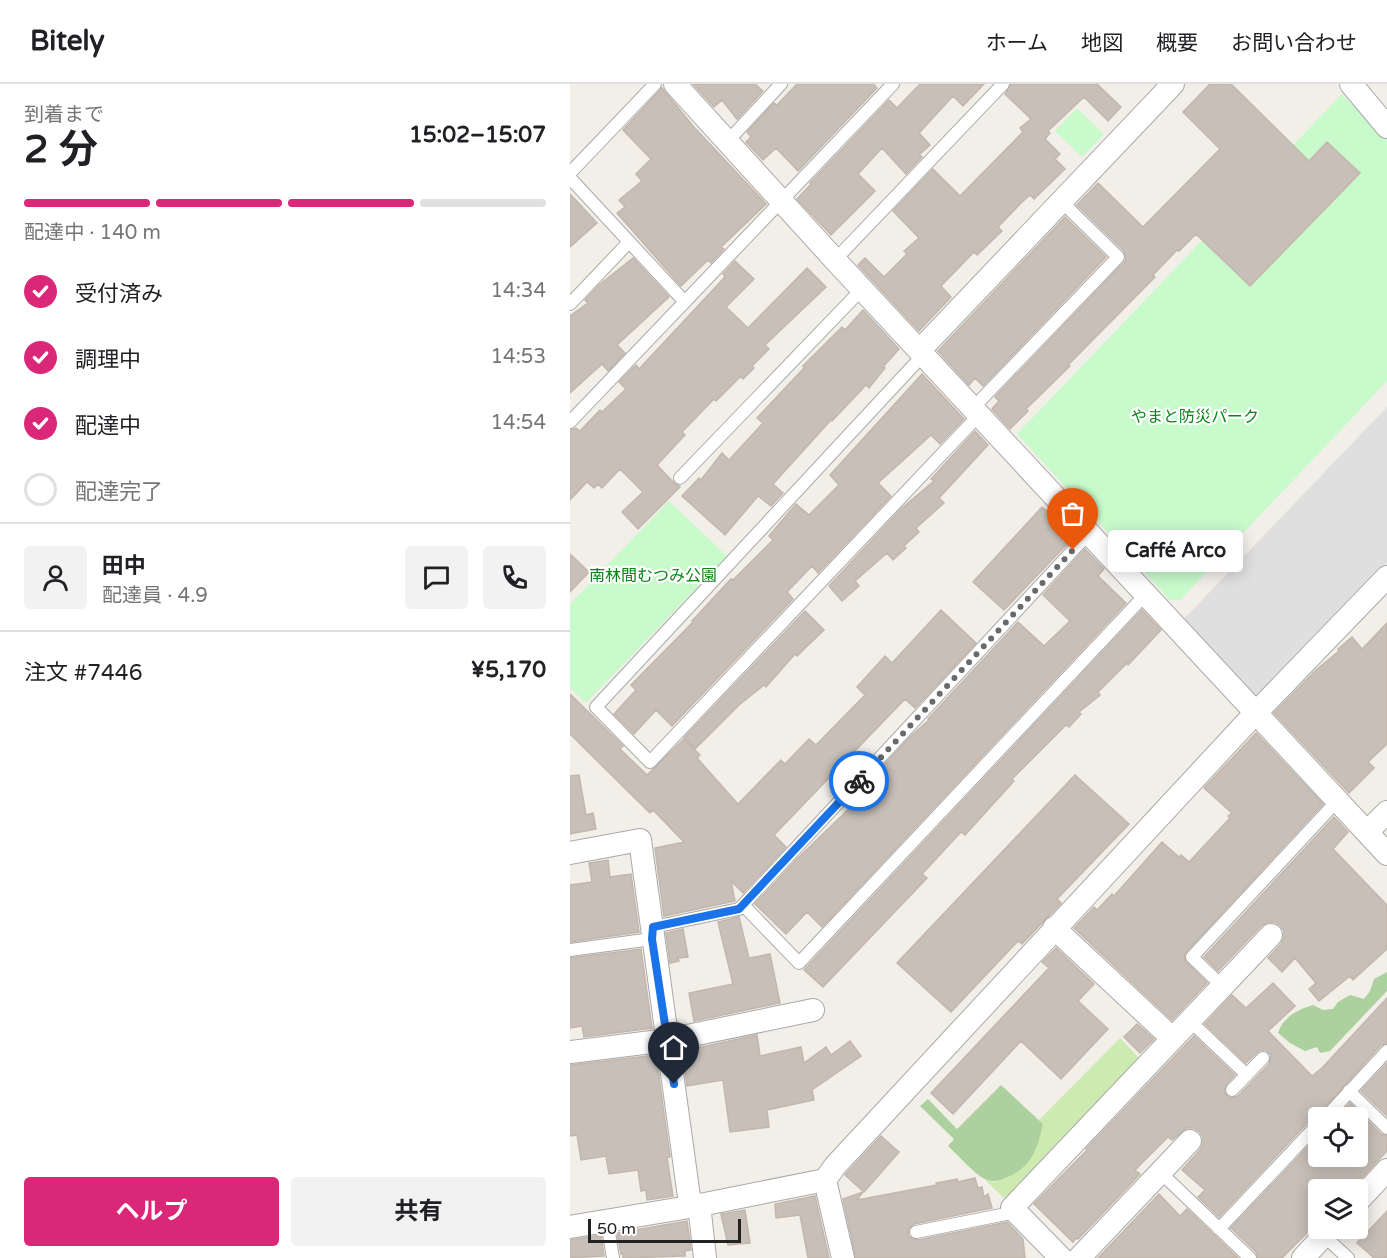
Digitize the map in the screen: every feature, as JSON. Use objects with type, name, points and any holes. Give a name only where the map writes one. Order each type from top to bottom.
[{"type":"street","points":[[675,84],[835,260],[1387,854]]},
{"type":"street","points":[[922,352],[1173,84]]},
{"type":"street","points":[[1355,86],[1387,127]]},
{"type":"street","points":[[570,1227],[695,1206],[825,1180],[835,1166],[1054,928],[1387,577]]},
{"type":"street","points":[[1367,832],[1387,812]]},
{"type":"street","points":[[570,853],[640,840],[689,1197],[700,1214],[705,1258]]},
{"type":"street","points":[[1054,928],[1172,1038]]},
{"type":"street","points":[[1061,1258],[1012,1208],[1271,935]]},
{"type":"street","points":[[570,1053],[668,1040],[813,1010]]},
{"type":"street","points":[[1079,1258],[1190,1141]]},
{"type":"street","points":[[1368,1190],[1387,1170]]},
{"type":"street","points":[[825,1180],[843,1258]]},
{"type":"street","points":[[1303,1258],[1321,1239]]},
{"type":"lane","points":[[570,173],[654,84]]},
{"type":"lane","points":[[727,142],[781,84]]},
{"type":"lane","points":[[570,422],[893,84]]},
{"type":"lane","points":[[835,260],[1003,84]]},
{"type":"lane","points":[[570,178],[684,301]]},
{"type":"lane","points":[[922,352],[596,707],[650,762],[1118,257],[1061,201]]},
{"type":"lane","points":[[570,304],[629,242]]},
{"type":"lane","points":[[681,478],[862,289]]},
{"type":"lane","points":[[570,950],[652,933],[739,909],[1089,533]]},
{"type":"lane","points":[[743,905],[799,963],[1146,594]]},
{"type":"lane","points":[[1222,986],[1192,957],[1338,800]]},
{"type":"lane","points":[[1190,1022],[1247,1075]]},
{"type":"lane","points":[[1335,1107],[1387,1051]]},
{"type":"lane","points":[[1232,1090],[1263,1058]]},
{"type":"lane","points":[[1349,1091],[1387,1128]]},
{"type":"lane","points":[[1219,1229],[1308,1135]]},
{"type":"lane","points":[[1160,1172],[1250,1258]]},
{"type":"lane","points":[[916,1232],[1006,1214],[1012,1208]]},
{"type":"lane","points":[[607,1221],[613,1258]]},
{"type":"lane","points":[[1333,1239],[1348,1258]]},
{"type":"shaded area","points":[[1387,407],[1387,563],[1251,705],[1179,624]]},
{"type":"green space","name":"やまと防災パーク","points":[[1342,94],[1387,141],[1387,381],[1180,600],[1170,600],[1017,434]]},
{"type":"green space","points":[[1077,108],[1104,134],[1082,157],[1055,131]]},
{"type":"green space","name":"南林間むつみ公園","points":[[669,501],[727,556],[586,703],[570,688],[570,604]]},
{"type":"green space","points":[[1387,972],[1387,991],[1330,1051],[1320,1053],[1317,1047],[1305,1051],[1278,1033],[1287,1018],[1307,1007],[1313,1005],[1323,1010],[1333,1009],[1338,1002],[1350,995],[1364,999],[1374,979]]},
{"type":"green space","points":[[1120,1038],[1141,1060],[1005,1199],[985,1180],[996,1182],[1043,1124],[1039,1120]]},
{"type":"green space","points":[[1001,1085],[1043,1124],[1035,1150],[1027,1164],[1014,1174],[992,1181],[978,1174],[948,1146],[954,1139],[920,1106],[928,1099],[957,1129]]},
{"type":"building","points":[[693,84],[755,84],[763,91],[737,119],[722,100],[714,107]]},
{"type":"building","points":[[797,84],[873,84],[877,88],[798,171],[776,148],[763,160],[746,142],[751,137],[747,132],[774,103],[777,105]]},
{"type":"building","points":[[920,84],[984,84],[963,106],[953,96],[919,133],[930,145],[919,155],[922,157],[906,174],[882,148],[858,174],[875,191],[831,235],[797,199],[889,100],[897,108]]},
{"type":"building","points":[[1011,84],[1097,84],[1121,107],[1108,121],[1084,97],[1048,131],[1050,133],[1045,139],[1060,154],[1055,159],[1065,169],[1034,199],[1030,195],[1021,203],[998,227],[1002,231],[977,255],[974,252],[941,286],[951,297],[919,331],[858,265],[865,258],[884,277],[907,254],[904,251],[919,238],[893,211],[933,169],[960,196],[1023,132],[1020,128],[1031,119],[1005,94]]},
{"type":"building","points":[[1210,84],[1231,84],[1309,161],[1327,142],[1360,173],[1250,286],[1196,234],[1153,275],[1155,277],[1026,409],[1028,411],[1010,429],[992,409],[999,401],[995,397],[1126,260],[1124,251],[1077,205],[1098,183],[1143,227],[1220,149],[1183,112]]},
{"type":"building","points":[[662,88],[693,126],[766,204],[721,247],[724,249],[711,263],[708,260],[681,286],[617,213],[625,207],[619,200],[642,181],[636,174],[651,159],[623,130]]},
{"type":"building","points":[[570,194],[597,223],[570,247]]},
{"type":"building","points":[[1065,217],[1106,257],[983,386],[975,378],[969,385],[938,351]]},
{"type":"building","points":[[633,258],[669,297],[617,345],[625,353],[608,371],[602,364],[570,393],[570,316],[588,303],[585,300],[599,285]]},
{"type":"building","points":[[735,261],[754,279],[726,307],[748,328],[807,268],[826,287],[765,345],[769,349],[752,366],[754,368],[743,379],[741,376],[716,401],[714,399],[682,432],[685,435],[657,465],[680,487],[638,529],[622,512],[643,492],[620,469],[602,488],[598,484],[594,488],[587,482],[570,500],[570,430],[576,428],[580,431],[600,410],[602,412],[626,389],[619,382],[636,365],[639,369],[725,277],[723,274]]},
{"type":"building","points":[[863,310],[899,349],[869,388],[866,385],[831,420],[773,484],[783,493],[771,506],[758,496],[725,535],[682,496],[699,478],[701,480],[722,453],[729,460],[763,423],[757,418],[804,368],[803,366],[842,327],[845,330]]},
{"type":"building","points":[[922,374],[964,419],[940,444],[931,435],[878,483],[891,496],[818,573],[812,566],[787,592],[793,599],[672,726],[656,710],[634,734],[614,714],[636,690],[631,685],[693,622],[731,579],[733,580],[773,540],[769,536],[796,504],[809,515],[839,485],[830,475]]},
{"type":"building","points":[[975,431],[988,445],[939,498],[944,503],[916,528],[919,532],[904,546],[906,548],[893,560],[887,553],[855,581],[859,586],[842,601],[829,586],[902,508],[934,481],[931,479]]},
{"type":"building","points":[[1042,507],[1073,538],[1004,610],[973,582]]},
{"type":"building","points":[[1085,549],[1104,569],[1098,576],[1126,603],[822,927],[807,912],[786,934],[755,904],[797,859],[858,800],[856,798],[878,777],[875,775],[929,720],[1018,622],[1044,646],[1070,621],[1043,595]]},
{"type":"building","points":[[570,554],[589,572],[570,592]]},
{"type":"building","points":[[941,610],[976,643],[915,708],[905,699],[774,835],[786,847],[743,893],[731,881],[735,901],[664,916],[655,848],[684,842],[653,810],[650,813],[570,734],[570,694],[623,746],[620,749],[647,775],[684,739],[700,755],[697,758],[738,804],[781,760],[785,764],[809,739],[816,745],[865,695],[857,687],[885,656],[892,663]]},
{"type":"building","points":[[1142,610],[1161,630],[1098,692],[1100,695],[1079,712],[1081,714],[1069,727],[1066,725],[1012,779],[1014,781],[965,835],[961,832],[922,874],[927,878],[823,987],[804,970]]},
{"type":"building","points":[[805,611],[824,630],[797,656],[795,654],[766,687],[764,685],[739,705],[695,749],[684,738]]},
{"type":"building","points":[[1387,623],[1387,744],[1368,762],[1374,768],[1349,793],[1274,713],[1352,637],[1362,649]]},
{"type":"building","points":[[1256,733],[1323,804],[1186,952],[1184,956],[1186,962],[1207,983],[1172,1020],[1074,928],[1094,907],[1097,910],[1112,894],[1114,896],[1162,842],[1179,857],[1181,855],[1189,862],[1232,813],[1204,788]]},
{"type":"building","points":[[579,775],[586,815],[593,813],[596,829],[570,834],[570,776]]},
{"type":"building","points":[[1075,775],[1129,824],[1057,899],[1061,903],[1022,944],[1018,941],[951,1012],[897,963]]},
{"type":"building","points":[[1334,817],[1348,832],[1333,849],[1387,905],[1387,949],[1353,980],[1350,976],[1319,1001],[1309,989],[1316,983],[1295,958],[1282,972],[1268,958],[1284,938],[1284,931],[1275,922],[1268,922],[1261,926],[1218,971],[1204,957]]},
{"type":"building","points":[[608,860],[610,877],[631,874],[639,932],[570,942],[570,885],[592,882],[589,863]]},
{"type":"building","points":[[739,917],[749,958],[770,954],[780,1003],[694,1021],[689,993],[733,984],[718,922]]},
{"type":"building","points":[[683,929],[688,957],[678,958],[679,961],[670,963],[666,933]]},
{"type":"building","points":[[1056,948],[1094,984],[1078,1001],[1108,1029],[1061,1079],[1021,1041],[953,1114],[931,1093],[1049,968],[1042,962]]},
{"type":"building","points":[[641,949],[652,1028],[584,1037],[582,1026],[570,1028],[570,958]]},
{"type":"building","points":[[1273,983],[1295,1006],[1268,1031],[1312,1076],[1387,998],[1387,1043],[1381,1045],[1325,1107],[1308,1107],[1308,1122],[1219,1217],[1198,1197],[1205,1190],[1182,1170],[1203,1144],[1200,1132],[1194,1128],[1187,1128],[1172,1140],[1168,1137],[1135,1170],[1140,1174],[1073,1242],[1034,1204],[1194,1036],[1235,1075],[1226,1085],[1224,1092],[1229,1098],[1238,1096],[1269,1064],[1271,1055],[1266,1050],[1260,1050],[1246,1063],[1205,1024],[1232,995],[1246,1008]]},
{"type":"building","points":[[1137,1024],[1154,1039],[1140,1053],[1124,1037]]},
{"type":"building","points":[[757,1035],[760,1056],[801,1047],[804,1063],[826,1047],[831,1055],[850,1041],[861,1056],[812,1090],[814,1100],[767,1110],[769,1127],[730,1132],[723,1080],[687,1086],[683,1051]]},
{"type":"building","points":[[656,1055],[673,1196],[647,1200],[646,1190],[641,1191],[638,1170],[609,1174],[606,1156],[581,1160],[577,1135],[570,1136],[570,1065]]},
{"type":"building","points":[[1387,1063],[1387,1116],[1361,1091]]},
{"type":"building","points":[[1368,1121],[1381,1134],[1387,1136],[1387,1151],[1360,1179],[1308,1179],[1308,1232],[1282,1258],[1258,1258],[1256,1252],[1231,1228],[1308,1147],[1308,1167],[1368,1167]]},
{"type":"building","points":[[881,1136],[899,1152],[864,1192],[845,1175]]},
{"type":"building","points":[[975,1178],[978,1188],[982,1187],[984,1197],[988,1194],[992,1208],[914,1224],[908,1229],[909,1237],[918,1240],[1007,1222],[1023,1239],[1025,1258],[856,1258],[843,1199],[863,1192],[857,1200],[957,1179],[958,1182]]},
{"type":"building","points":[[1159,1194],[1180,1216],[1187,1209],[1238,1258],[1098,1258]]},
{"type":"building","points":[[815,1196],[829,1258],[808,1258],[800,1215],[776,1218],[775,1204]]},
{"type":"building","points":[[745,1210],[750,1243],[728,1245],[721,1214]]},
{"type":"building","points":[[1387,1211],[1387,1258],[1374,1258],[1357,1243],[1361,1239],[1368,1239],[1368,1231]]},
{"type":"building","points":[[687,1221],[691,1250],[685,1251],[685,1256],[623,1258],[617,1233]]},
{"type":"building","points":[[601,1235],[604,1256],[570,1258],[570,1240]]},
{"type":"way so far","points":[[859,781],[1073,550]]},
{"type":"place","name":"Caffé Arco","points":[[1073,550]]},
{"type":"route","points":[[674,1084],[652,939],[653,927],[739,909],[859,781]]}]
